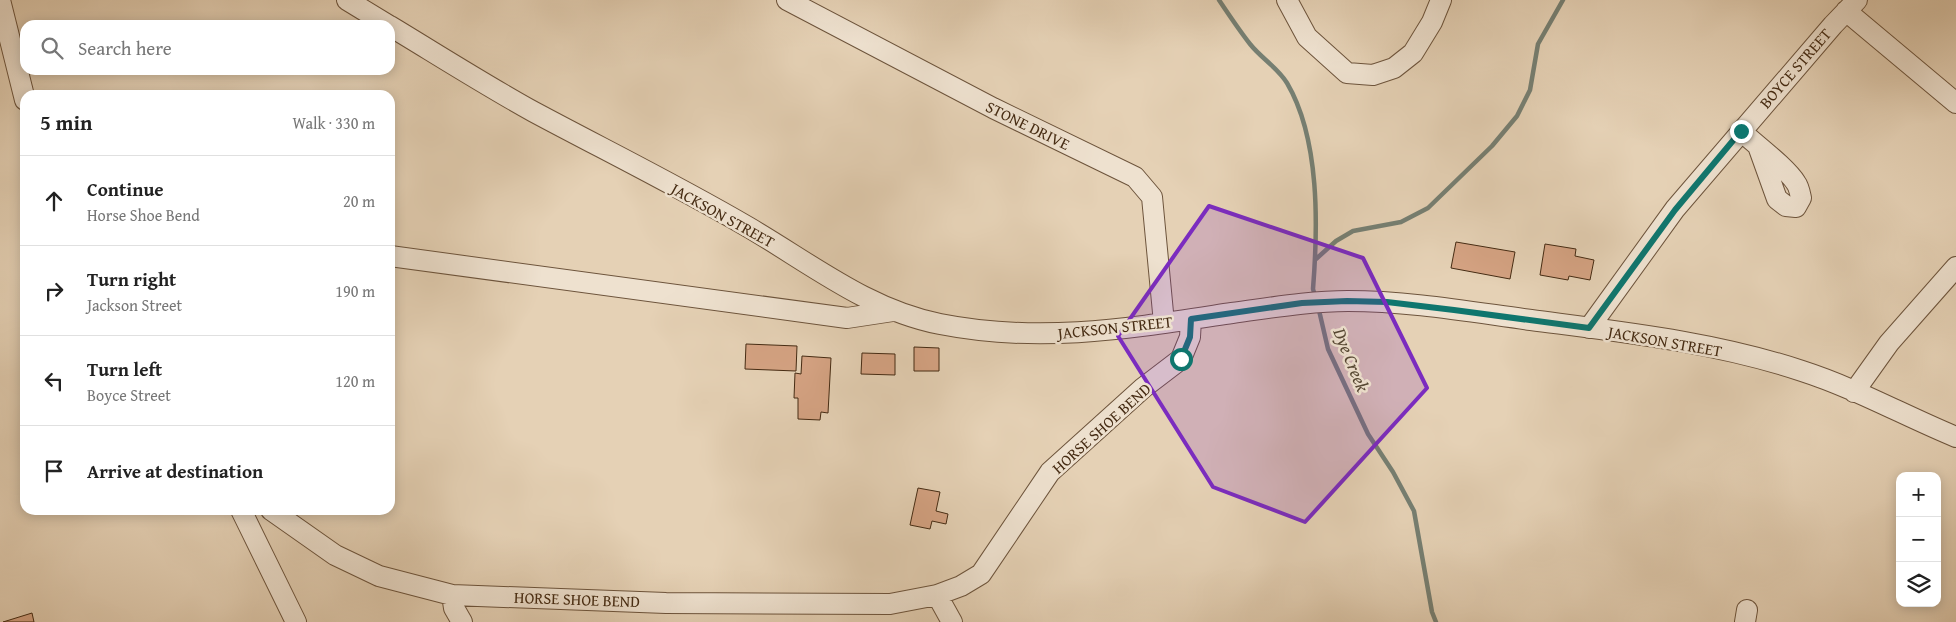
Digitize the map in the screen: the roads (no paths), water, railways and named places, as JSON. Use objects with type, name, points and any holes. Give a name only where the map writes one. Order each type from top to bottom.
[{"type":"street","points":[[0,0],[22,90]]},
{"type":"street","name":"JACKSON STREET","points":[[347,0],[379,20]]},
{"type":"street","name":"STONE DRIVE","points":[[787,0],[993,108],[1135,177],[1152,197],[1164,323]]},
{"type":"street","points":[[1287,0],[1307,37],[1347,73],[1373,75],[1394,68],[1413,53],[1432,22],[1441,0]]},
{"type":"street","points":[[1852,6],[1956,103]]},
{"type":"street","name":"BOYCE STREET","points":[[1589,328],[1675,210],[1741,131],[1852,6]]},
{"type":"street","name":"JACKSON STREET","points":[[395,30],[529,109],[746,226],[858,294],[893,312],[936,324],[979,331],[1041,335],[1107,331],[1302,303],[1387,302],[1589,328],[1706,346],[1749,356],[1804,371],[1956,437]]},
{"type":"street","points":[[1741,131],[1758,146]]},
{"type":"street","points":[[395,257],[847,318],[893,312]]},
{"type":"street","points":[[1854,392],[1889,343],[1956,267]]},
{"type":"street","name":"HORSE SHOE BEND","points":[[278,515],[335,555],[379,576],[452,595],[656,602],[780,613],[890,604],[937,595],[961,586],[981,574],[1050,472],[1143,388],[1181,359],[1190,337],[1191,319]]},
{"type":"street","points":[[243,515],[296,622]]},
{"type":"street","points":[[452,595],[454,608],[462,622]]},
{"type":"street","points":[[937,595],[952,622]]},
{"type":"waterway","name":"Dye Creek","points":[[1219,0],[1250,44],[1287,83],[1298,105],[1306,130],[1314,183],[1316,238],[1313,289],[1315,296]]},
{"type":"waterway","points":[[1316,259],[1336,241],[1353,231],[1401,222],[1428,208],[1492,146],[1517,116],[1530,90],[1538,44],[1563,0]]},
{"type":"waterway","name":"Dye Creek","points":[[1318,306],[1328,349],[1368,434],[1393,472],[1414,511],[1432,612],[1436,622]]}]
